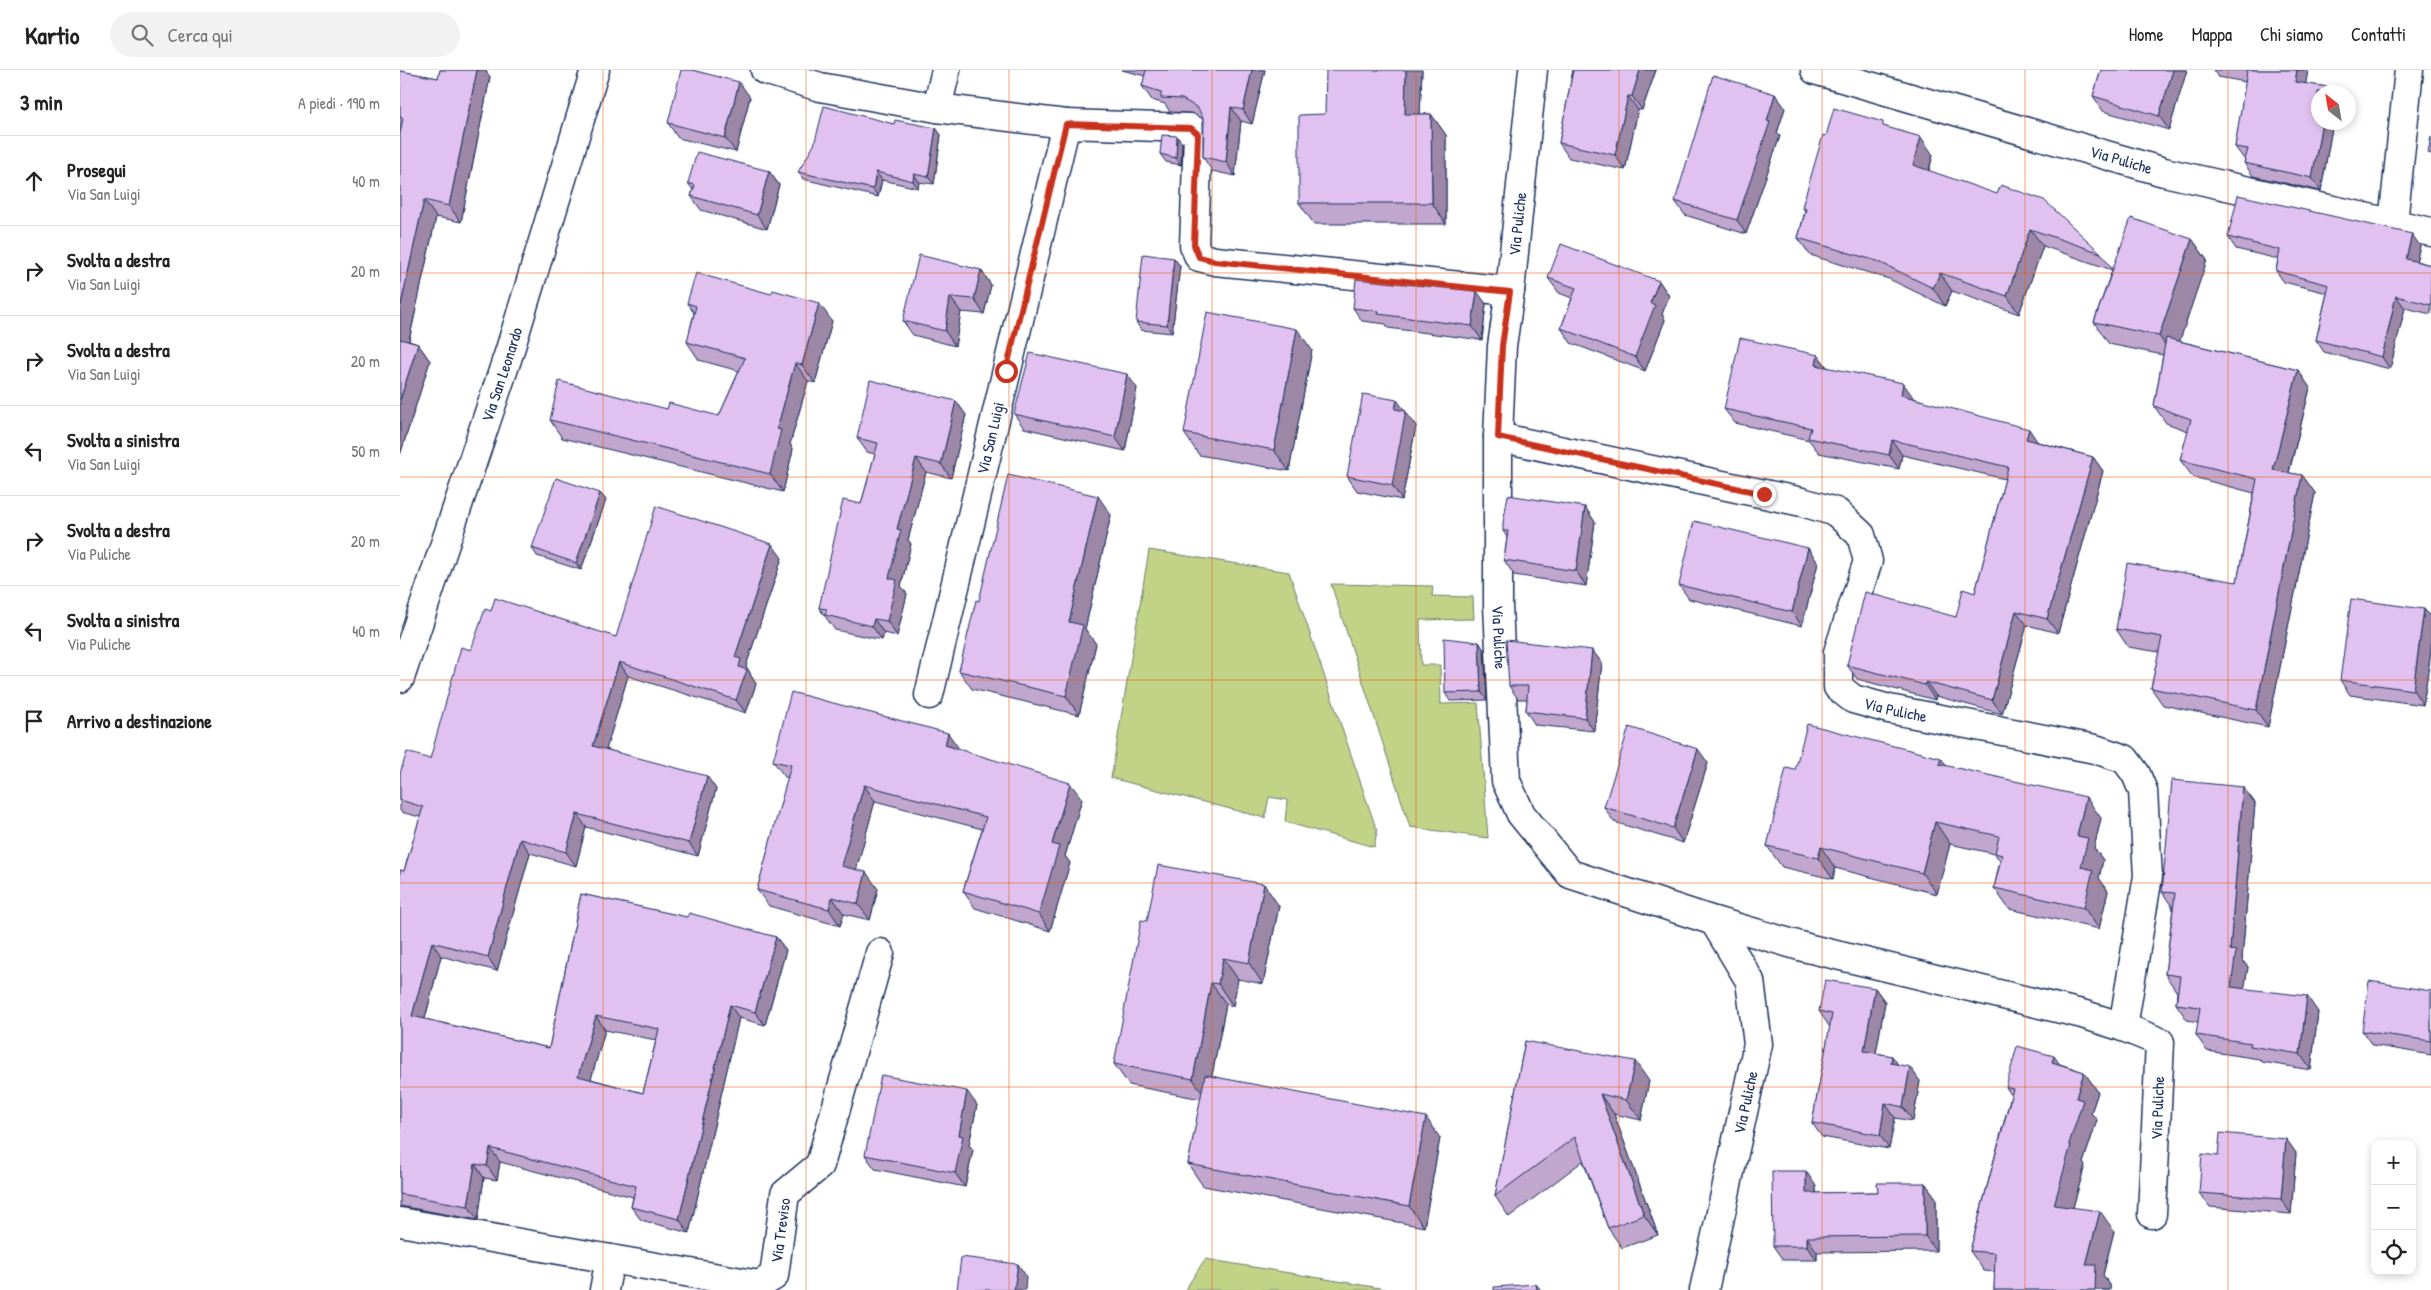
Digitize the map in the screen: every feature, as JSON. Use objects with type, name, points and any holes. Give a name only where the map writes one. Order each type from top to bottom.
[{"type":"street","name":"Via San Leonardo","points":[[400,678],[509,353],[595,70]]},
{"type":"street","points":[[765,70],[820,87],[936,108],[1066,124],[1191,128],[1198,134],[1194,245],[1199,257],[1215,261],[1510,292]]},
{"type":"street","points":[[936,108],[946,70]]},
{"type":"street","name":"Via Puliche","points":[[1533,70],[1510,292],[1502,346],[1498,437],[1498,605],[1506,781],[1521,814],[1570,874],[1714,921],[1806,948],[2082,1014],[2123,1027],[2160,1042],[2152,1214]]},
{"type":"street","name":"Via Puliche","points":[[1815,70],[2164,172],[2431,232]]},
{"type":"street","points":[[2393,223],[2409,70]]},
{"type":"street","name":"Via San Luigi","points":[[929,695],[1066,124]]},
{"type":"street","name":"Via Puliche","points":[[1498,437],[1802,502],[1836,512],[1861,535],[1868,561],[1838,652],[1838,687],[1853,699],[1889,709],[2095,749],[2125,759],[2136,774],[2143,791],[2148,876],[2123,1027]]},
{"type":"street","name":"Via Puliche","points":[[1704,1290],[1758,1044],[1750,981],[1714,921]]},
{"type":"street","name":"Via Treviso","points":[[400,1222],[758,1285],[774,1276],[785,1194],[820,1165],[880,953]]},
{"type":"street","points":[[604,1290],[610,1259]]},
{"type":"green space","points":[[1149,550],[1289,572],[1377,831],[1374,847],[1285,822],[1287,800],[1269,797],[1265,818],[1111,778]]},
{"type":"green space","points":[[1331,584],[1433,586],[1432,596],[1473,597],[1474,619],[1420,620],[1421,665],[1440,665],[1441,704],[1478,703],[1488,838],[1410,827]]},
{"type":"green space","points":[[1205,1259],[1392,1290],[1185,1290]]},
{"type":"building","points":[[440,70],[477,70],[449,206],[424,200],[400,309],[400,134],[403,118],[400,117],[400,71],[438,78]]},
{"type":"building","points":[[681,70],[692,70],[739,82],[725,138],[668,123]]},
{"type":"building","points":[[1146,70],[1252,70],[1243,110],[1231,107],[1226,162],[1203,157],[1204,120],[1198,108],[1182,99],[1161,98],[1161,92],[1142,86]]},
{"type":"building","points":[[1326,70],[1406,70],[1405,114],[1431,114],[1432,203],[1299,203],[1299,115],[1325,114]]},
{"type":"building","points":[[1573,70],[1640,70],[1632,96],[1628,96],[1615,155],[1559,143]]},
{"type":"building","points":[[2101,70],[2173,70],[2159,116],[2093,96]]},
{"type":"building","points":[[2244,70],[2297,70],[2295,82],[2315,85],[2311,85],[2311,130],[2321,130],[2312,178],[2244,163],[2248,149],[2235,147],[2247,71]]},
{"type":"building","points":[[1713,75],[1775,94],[1767,121],[1770,122],[1737,220],[1675,201]]},
{"type":"building","points":[[824,106],[894,124],[895,120],[936,128],[928,177],[914,174],[913,181],[876,172],[873,189],[798,172],[814,145]]},
{"type":"building","points":[[1834,108],[1883,122],[1883,126],[1921,137],[1913,165],[1997,194],[2001,185],[2044,200],[2101,253],[2030,229],[2007,296],[1940,273],[1933,288],[1877,261],[1798,238],[1806,209],[1802,207],[1823,135],[1826,136]]},
{"type":"building","points":[[1162,135],[1177,136],[1176,158],[1160,154]]},
{"type":"building","points":[[2431,137],[2431,154],[2428,153]]},
{"type":"building","points":[[697,152],[769,171],[757,215],[691,196],[695,185],[688,183]]},
{"type":"building","points":[[2238,195],[2412,234],[2406,259],[2431,265],[2431,305],[2396,296],[2382,357],[2316,340],[2329,285],[2276,271],[2280,250],[2228,237]]},
{"type":"building","points":[[2131,218],[2192,239],[2159,336],[2094,322]]},
{"type":"building","points":[[1561,244],[1659,281],[1650,303],[1655,305],[1635,357],[1561,328],[1576,288],[1548,278]]},
{"type":"building","points":[[1143,254],[1174,258],[1167,325],[1136,322]]},
{"type":"building","points":[[919,255],[981,270],[974,299],[950,297],[945,331],[903,321]]},
{"type":"building","points":[[696,273],[771,294],[773,290],[819,303],[802,365],[795,363],[777,429],[781,430],[770,474],[550,420],[559,381],[667,409],[669,403],[719,416],[745,358],[687,342],[696,306],[687,303]]},
{"type":"building","points":[[1356,279],[1477,291],[1472,326],[1378,314],[1379,311],[1353,308]]},
{"type":"building","points":[[1207,312],[1297,329],[1274,450],[1184,433]]},
{"type":"building","points":[[1740,338],[1818,355],[1816,365],[1903,383],[1901,395],[2029,429],[2026,439],[2093,457],[2047,619],[2016,611],[1992,700],[1926,682],[1925,685],[1847,665],[1865,592],[1956,617],[1963,589],[1975,593],[2008,467],[1892,440],[1889,455],[1808,438],[1811,428],[1724,409]]},
{"type":"building","points":[[2166,338],[2298,370],[2273,470],[2302,475],[2256,710],[2151,688],[2162,637],[2116,629],[2127,563],[2237,582],[2257,479],[2180,460],[2191,419],[2154,406]]},
{"type":"building","points":[[400,339],[418,344],[400,400]]},
{"type":"building","points":[[1030,353],[1127,374],[1115,437],[1014,414]]},
{"type":"building","points":[[870,380],[956,401],[941,464],[916,458],[897,529],[901,530],[889,578],[897,580],[887,621],[874,619],[872,626],[825,615],[827,609],[819,608],[843,500],[861,504],[878,443],[857,438]]},
{"type":"building","points":[[1363,394],[1397,400],[1395,409],[1406,411],[1392,485],[1347,476]]},
{"type":"building","points":[[1008,475],[1098,496],[1069,622],[1083,625],[1066,696],[959,671],[976,600],[979,601]]},
{"type":"building","points":[[556,478],[600,493],[576,563],[532,548]]},
{"type":"building","points":[[1508,495],[1585,507],[1576,571],[1504,560],[1508,531],[1503,531],[1503,523]]},
{"type":"building","points":[[656,506],[772,544],[735,657],[741,659],[739,667],[747,670],[736,700],[619,662],[593,746],[707,776],[689,843],[577,814],[566,852],[520,839],[488,957],[432,942],[412,1016],[549,1048],[581,894],[687,917],[689,913],[776,937],[755,1012],[730,1005],[679,1219],[631,1207],[636,1186],[490,1148],[487,1166],[475,1164],[468,1206],[400,1194],[400,870],[404,871],[423,807],[400,800],[400,773],[407,752],[430,759],[461,647],[471,650],[485,609],[491,611],[495,598],[616,637]],"holes":[[[596,1016],[659,1029],[643,1093],[578,1076]]]},
{"type":"building","points":[[1694,521],[1808,548],[1792,612],[1679,585]]},
{"type":"building","points":[[2351,599],[2424,609],[2413,690],[2340,680]]},
{"type":"building","points":[[1444,638],[1479,642],[1481,692],[1445,693]]},
{"type":"building","points":[[1506,640],[1592,650],[1585,718],[1526,711],[1528,686],[1509,686]]},
{"type":"building","points":[[791,692],[948,733],[945,745],[1070,783],[1052,844],[1059,846],[1039,914],[963,891],[986,817],[864,785],[841,866],[866,872],[858,904],[832,897],[829,909],[757,890],[791,765],[773,761]]},
{"type":"building","points":[[1807,724],[1941,758],[1939,764],[2086,797],[2077,836],[2088,838],[2081,867],[2093,870],[2084,908],[1994,888],[2002,855],[1995,853],[1999,836],[1935,822],[1922,873],[1821,847],[1818,858],[1767,846],[1786,768],[1795,770]]},
{"type":"building","points":[[1629,727],[1698,749],[1673,828],[1604,807]]},
{"type":"building","points":[[2172,780],[2243,787],[2230,950],[2236,951],[2231,987],[2307,996],[2300,1054],[2250,1046],[2251,1043],[2196,1035],[2200,1007],[2176,1004],[2180,976],[2165,974],[2175,893],[2162,892]]},
{"type":"building","points":[[1158,865],[1264,884],[1249,963],[1223,958],[1218,984],[1211,983],[1193,1079],[1114,1064],[1141,920],[1147,921]]},
{"type":"building","points":[[1825,980],[1875,988],[1864,1051],[1892,1056],[1891,1063],[1910,1067],[1903,1107],[1885,1103],[1880,1135],[1812,1123],[1832,1014],[1819,1011]]},
{"type":"building","points":[[2369,981],[2431,991],[2431,1041],[2362,1031]]},
{"type":"building","points":[[1525,1041],[1635,1061],[1626,1100],[1600,1094],[1644,1215],[1608,1228],[1575,1137],[1495,1196]]},
{"type":"building","points":[[2017,1046],[2054,1056],[2052,1062],[2084,1072],[2076,1098],[2083,1100],[2069,1144],[2071,1145],[2054,1205],[2100,1211],[2086,1265],[2096,1265],[2095,1290],[1994,1290],[1995,1253],[1970,1251],[2013,1089],[2006,1087]]},
{"type":"building","points":[[881,1075],[967,1091],[959,1135],[963,1136],[955,1173],[865,1155]]},
{"type":"building","points":[[1205,1075],[1426,1117],[1409,1206],[1188,1164]]},
{"type":"building","points":[[2220,1133],[2286,1139],[2281,1199],[2199,1193],[2202,1154],[2218,1156]]},
{"type":"building","points":[[1772,1171],[1806,1171],[1806,1193],[1878,1192],[1877,1183],[1925,1183],[1925,1236],[1807,1237],[1807,1246],[1773,1246]]},
{"type":"building","points":[[961,1257],[1018,1264],[1014,1290],[957,1290]]},
{"type":"building","points":[[1536,1284],[1537,1290],[1494,1290],[1494,1287]]},
{"type":"route","points":[[1006,371],[1066,124],[1191,128],[1198,134],[1194,245],[1199,257],[1215,261],[1510,292],[1502,346],[1498,437],[1764,494]]}]
